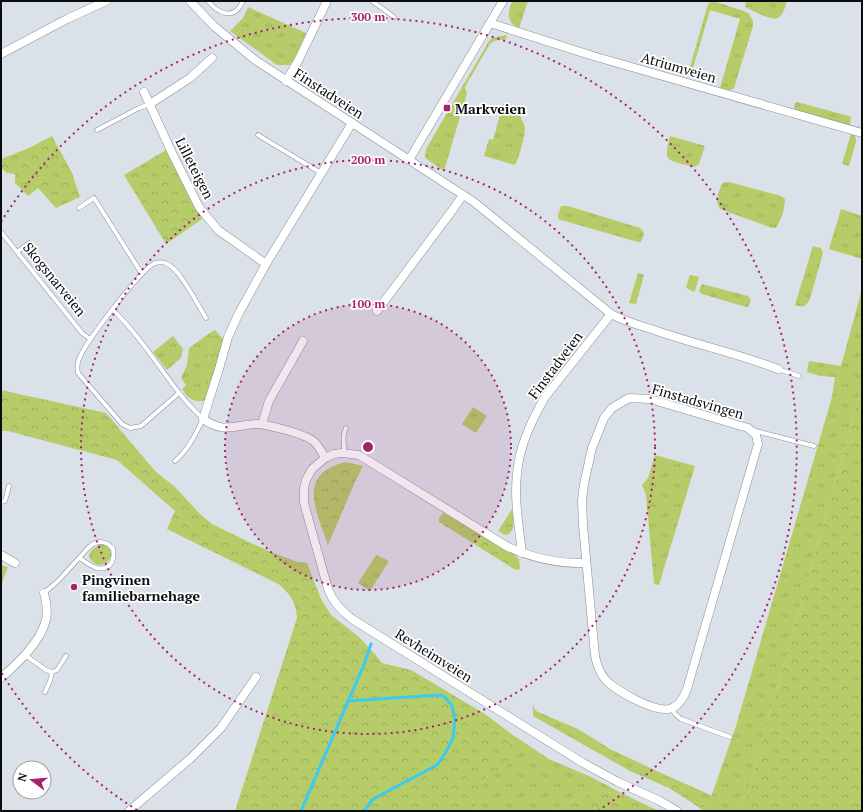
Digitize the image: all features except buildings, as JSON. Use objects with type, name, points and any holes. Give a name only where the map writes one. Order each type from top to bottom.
[{"type":"street","points":[[1,54],[67,19],[106,1]]},
{"type":"street","name":"Finstadveien","points":[[190,1],[229,40],[255,60],[485,210],[611,314],[622,320],[670,336],[761,362],[778,369]]},
{"type":"street","points":[[286,80],[295,67],[327,1]]},
{"type":"street","points":[[409,160],[503,1]]},
{"type":"street","name":"Atriumveien","points":[[490,23],[580,52],[862,133]]},
{"type":"street","points":[[150,104],[190,78],[212,58]]},
{"type":"street","name":"Lilleteigen","points":[[144,92],[199,207],[218,230],[266,264]]},
{"type":"street","points":[[325,458],[312,440],[276,427],[262,424],[223,427],[210,424],[203,419],[231,329],[245,301],[352,123]]},
{"type":"street","points":[[377,311],[463,195]]},
{"type":"street","name":"Finstadveien","points":[[522,553],[517,510],[516,480],[518,461],[526,436],[545,397],[611,314]]},
{"type":"street","points":[[262,424],[269,400],[303,341]]},
{"type":"street","name":"Finstadsvingen","points":[[629,398],[650,399],[748,428],[756,435],[758,444],[689,684],[682,700],[672,708],[656,708],[635,699],[608,683],[599,671],[586,563],[582,500],[584,484],[592,448],[600,427],[612,408],[629,398]]},
{"type":"street","points":[[344,452],[359,454],[498,541],[522,553],[555,561],[586,563]]},
{"type":"street","name":"Revheimveien","points":[[344,452],[325,458],[314,466],[308,476],[304,488],[303,499],[328,589],[332,599],[339,608],[352,619],[583,764],[678,811]]},
{"type":"street","points":[[1,555],[15,563]]},
{"type":"street","points":[[1,678],[24,655],[35,641],[45,623],[47,614],[44,592]]},
{"type":"street","points":[[129,811],[191,758],[221,728],[256,677]]},
{"type":"lane","points":[[208,1],[219,12],[230,14],[237,10],[242,1]]},
{"type":"lane","points":[[372,1],[394,17]]},
{"type":"lane","points":[[97,130],[138,108],[150,104]]},
{"type":"lane","points":[[258,135],[321,173]]},
{"type":"lane","points":[[79,208],[94,198],[142,274]]},
{"type":"lane","name":"Skogsnarveien","points":[[1,232],[82,333],[90,339]]},
{"type":"lane","points":[[17,252],[29,243]]},
{"type":"lane","name":"Skogsnarveien","points":[[179,393],[141,426],[135,428],[126,427],[78,374],[77,364],[90,339],[112,310],[142,274],[155,263],[161,262],[170,265],[178,272],[206,318]]},
{"type":"lane","points":[[112,310],[123,320],[179,393],[203,419],[184,454],[175,461]]},
{"type":"lane","points":[[778,369],[800,376]]},
{"type":"lane","points":[[344,452],[343,435],[346,428]]},
{"type":"lane","name":"Finstadsvingen","points":[[748,428],[814,446]]},
{"type":"lane","points":[[1,502],[5,502],[9,486]]},
{"type":"lane","points":[[44,592],[58,581],[89,547],[97,542],[107,544],[113,549],[113,560],[105,568],[96,568],[80,558]]},
{"type":"lane","points":[[24,655],[46,670],[52,672],[57,670],[66,656]]},
{"type":"lane","points":[[45,692],[52,672]]},
{"type":"lane","points":[[672,708],[675,714],[681,719],[730,737]]},
{"type":"green space","points":[[513,1],[528,1],[519,28],[512,23],[509,16]]},
{"type":"green space","points":[[713,1],[744,11],[749,14],[753,21],[753,26],[734,88],[729,90],[720,88],[740,19],[710,10],[693,68],[690,67],[708,4]]},
{"type":"green space","points":[[746,1],[787,1],[782,15],[775,19],[766,17],[745,7]]},
{"type":"green space","points":[[248,7],[306,33],[295,59],[289,65],[277,65],[230,31],[243,18]]},
{"type":"green space","points":[[506,35],[506,39],[494,41],[490,44],[466,85],[465,88],[467,93],[444,171],[425,158],[426,149],[489,41],[492,38]]},
{"type":"green space","points":[[797,102],[849,116],[851,118],[850,125],[847,126],[795,110],[795,103]]},
{"type":"green space","points":[[503,104],[521,109],[521,117],[525,128],[522,147],[515,165],[484,156],[489,139],[493,140]]},
{"type":"green space","points":[[851,134],[855,136],[856,142],[849,166],[842,164]]},
{"type":"green space","points":[[52,136],[72,173],[80,197],[56,208],[38,188],[28,196],[15,183],[15,174],[7,173],[1,168],[1,159],[29,148]]},
{"type":"green space","points":[[670,136],[705,146],[699,164],[694,167],[670,159],[667,156],[667,152]]},
{"type":"green space","points":[[166,150],[202,219],[166,244],[124,175]]},
{"type":"green space","points":[[725,182],[781,196],[785,199],[780,222],[776,228],[772,228],[720,209],[718,206],[719,190]]},
{"type":"green space","points":[[561,206],[568,206],[640,228],[644,234],[641,242],[558,219]]},
{"type":"green space","points":[[841,209],[862,216],[862,259],[829,249]]},
{"type":"green space","points":[[813,246],[821,248],[823,253],[810,299],[804,306],[798,306],[795,305]]},
{"type":"green space","points":[[638,273],[644,275],[636,304],[629,303]]},
{"type":"green space","points":[[690,275],[699,277],[694,292],[686,287]]},
{"type":"green space","points":[[702,284],[748,296],[751,300],[748,307],[746,307],[702,294],[699,291]]},
{"type":"green space","points":[[862,289],[862,387],[747,795],[735,811],[703,811],[697,806],[709,803],[736,726],[832,397],[835,377],[820,376],[807,372],[809,361],[841,366]]},
{"type":"green space","points":[[215,330],[223,339],[215,371],[205,400],[202,401],[210,333]]},
{"type":"green space","points":[[210,333],[202,401],[195,401],[188,397],[182,389],[186,385],[181,378],[187,365],[189,348]]},
{"type":"green space","points":[[173,336],[183,349],[181,358],[167,370],[153,352]]},
{"type":"green space","points":[[862,387],[862,811],[735,811],[747,795]]},
{"type":"green space","points":[[1,390],[106,413],[155,471],[175,487],[199,513],[212,524],[276,554],[298,562],[307,563],[321,599],[331,615],[359,637],[382,663],[411,670],[485,714],[510,733],[510,749],[506,770],[497,771],[487,775],[480,800],[473,811],[235,811],[297,618],[292,600],[280,585],[167,529],[175,511],[117,460],[8,431],[1,431]]},
{"type":"green space","points":[[473,407],[487,416],[476,433],[462,424]]},
{"type":"green space","points":[[655,455],[695,466],[659,585],[654,584],[646,495],[642,485],[648,478]]},
{"type":"green space","points":[[346,462],[363,466],[328,545],[315,507],[315,484],[320,475],[330,468]]},
{"type":"green space","points":[[512,509],[514,522],[513,529],[509,534],[505,535],[498,531]]},
{"type":"green space","points":[[444,513],[516,556],[519,559],[520,568],[518,570],[514,569],[439,522],[439,518]]},
{"type":"green space","points":[[102,544],[109,548],[111,557],[108,561],[98,565],[93,562],[89,556],[94,548]]},
{"type":"green space","points":[[376,555],[389,561],[370,591],[358,583]]},
{"type":"green space","points":[[1,565],[8,567],[1,585]]},
{"type":"green space","points":[[533,704],[535,710],[538,712],[578,729],[610,749],[659,772],[669,788],[630,771],[533,716]]},
{"type":"green space","points":[[510,733],[549,759],[591,777],[623,794],[597,791],[561,805],[558,811],[473,811],[480,799],[485,778],[510,749]]},
{"type":"green space","points":[[659,772],[715,797],[709,803],[697,806],[669,788]]},
{"type":"green space","points":[[597,791],[623,794],[659,811],[558,811],[561,805]]},
{"type":"waterway","points":[[301,811],[365,662],[371,644]]},
{"type":"waterway","points":[[348,701],[439,695],[445,697],[452,706],[455,719],[453,738],[437,765],[373,799],[364,811]]},
{"type":"place","name":"Markveien","points":[[447,108]]},
{"type":"place","name":"Pingvinen familiebarnehage","points":[[74,587]]}]
